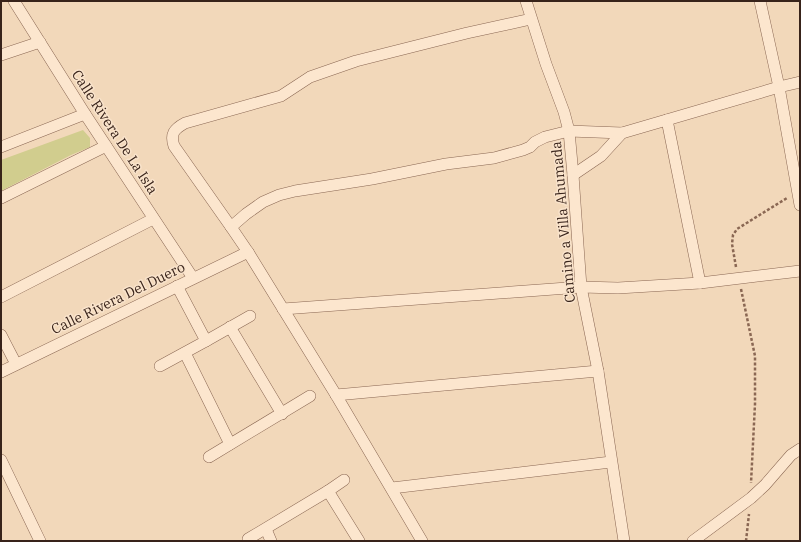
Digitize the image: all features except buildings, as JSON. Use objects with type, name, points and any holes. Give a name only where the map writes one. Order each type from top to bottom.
[{"type":"street","name":"Calle Rivera De La Isla","points":[[14,1],[85,114],[193,278]]},
{"type":"street","name":"Camino a Villa Ahumada","points":[[526,1],[549,72],[564,112],[569,131],[581,287],[598,371],[624,541]]},
{"type":"street","points":[[760,1],[799,191],[800,205]]},
{"type":"street","points":[[422,541],[336,394],[248,252],[174,146],[172,139],[173,132],[177,127],[185,123],[281,96],[310,77],[356,61],[467,33],[531,19]]},
{"type":"street","points":[[1,55],[40,42]]},
{"type":"street","points":[[231,227],[263,202],[279,195],[295,191],[372,179],[446,164],[494,158],[523,150],[545,137],[569,131],[622,133],[778,87],[800,82]]},
{"type":"street","points":[[1,147],[85,114]]},
{"type":"street","points":[[666,120],[700,283]]},
{"type":"street","points":[[573,176],[601,156],[622,133]]},
{"type":"street","points":[[1,198],[106,146]]},
{"type":"street","points":[[1,297],[153,219]]},
{"type":"street","name":"Calle Rivera Del Duero","points":[[1,372],[248,252]]},
{"type":"street","points":[[283,309],[581,287],[618,288],[700,283],[800,271]]},
{"type":"street","points":[[177,286],[206,341]]},
{"type":"street","points":[[160,366],[250,316]]},
{"type":"street","points":[[230,327],[282,414]]},
{"type":"street","points":[[1,334],[16,364]]},
{"type":"street","points":[[185,353],[230,444]]},
{"type":"street","points":[[336,394],[598,371]]},
{"type":"street","points":[[208,457],[310,396]]},
{"type":"street","points":[[693,541],[750,498],[765,485],[791,455],[800,449]]},
{"type":"street","points":[[1,460],[40,541]]},
{"type":"street","points":[[392,488],[611,462]]},
{"type":"street","points":[[248,539],[344,480]]},
{"type":"street","points":[[328,491],[358,541]]},
{"type":"street","points":[[266,529],[271,541]]},
{"type":"path","points":[[746,541],[755,404],[755,356],[732,244],[733,234],[736,229],[799,191]]},
{"type":"shaded area","points":[[83,130],[90,138],[90,147],[71,155],[1,191],[1,160]]}]
